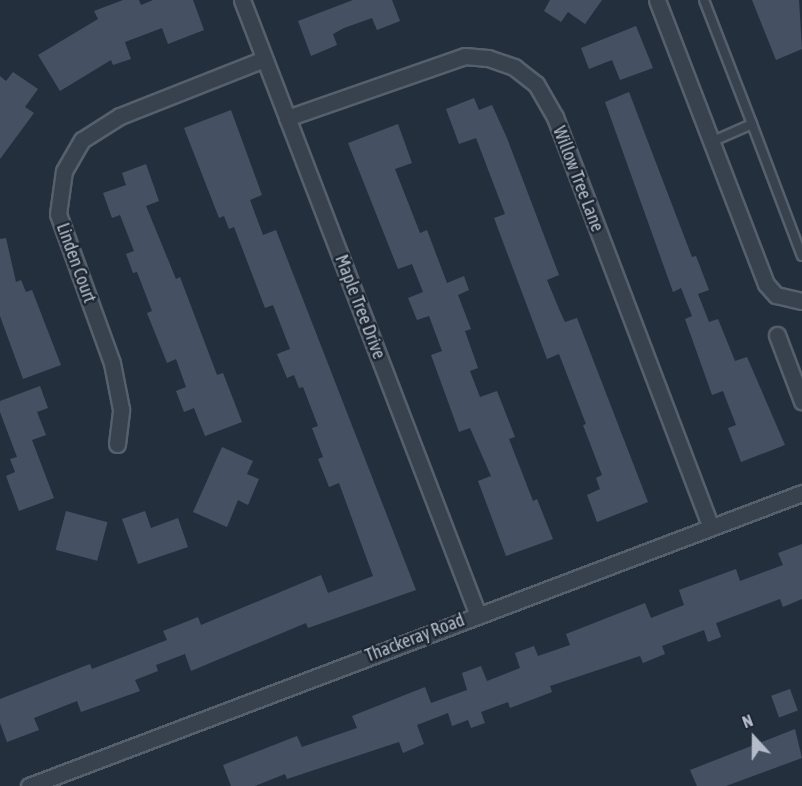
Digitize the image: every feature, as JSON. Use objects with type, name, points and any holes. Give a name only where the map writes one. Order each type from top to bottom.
[{"type":"street","name":"Maple Tree Drive","points":[[242,0],[478,615]]},
{"type":"street","points":[[657,0],[766,284],[776,295],[802,301]]},
{"type":"street","name":"Willow Tree Lane","points":[[287,118],[465,56],[488,58],[514,67],[536,84],[555,117],[710,526]]},
{"type":"street","name":"Linden Court","points":[[117,444],[121,410],[112,363],[58,214],[64,171],[82,140],[120,116],[264,59]]},
{"type":"street","points":[[777,335],[802,401]]},
{"type":"street","name":"Thackeray Road","points":[[29,786],[802,493]]},
{"type":"lane","points":[[704,0],[802,256]]},
{"type":"lane","points":[[711,142],[752,124]]},
{"type":"building","points":[[123,0],[139,0],[141,5],[153,0],[193,0],[204,30],[168,44],[162,28],[125,42],[131,59],[113,65],[111,60],[60,91],[38,55],[98,19],[94,11]]},
{"type":"building","points":[[353,0],[392,0],[400,21],[377,30],[372,18],[344,28],[333,34],[337,45],[311,56],[298,21]]},
{"type":"building","points":[[550,0],[602,0],[585,24],[568,12],[561,22],[544,11]]},
{"type":"building","points":[[752,0],[799,0],[802,49],[776,60]]},
{"type":"building","points":[[636,26],[653,68],[620,80],[612,60],[589,69],[581,48]]},
{"type":"building","points":[[13,72],[38,89],[25,107],[34,113],[0,159],[0,76],[6,81]]},
{"type":"building","points":[[629,92],[692,257],[696,256],[709,290],[698,294],[709,322],[718,319],[735,361],[747,357],[785,445],[741,462],[728,428],[736,425],[723,391],[712,395],[685,319],[692,316],[681,288],[673,292],[605,102]]},
{"type":"building","points":[[474,98],[479,110],[492,105],[507,138],[559,275],[547,280],[565,322],[577,318],[648,502],[597,522],[587,495],[600,489],[596,478],[602,475],[583,425],[586,424],[559,354],[547,359],[494,218],[505,214],[476,138],[459,144],[446,109]]},
{"type":"building","points":[[231,110],[262,195],[250,200],[263,235],[276,230],[416,590],[308,628],[306,623],[191,671],[185,654],[156,665],[158,671],[135,680],[140,691],[81,712],[77,701],[34,718],[39,730],[7,742],[0,723],[0,699],[90,664],[92,669],[167,640],[163,631],[198,617],[201,625],[321,575],[328,593],[373,576],[339,483],[329,487],[318,459],[323,457],[312,428],[318,426],[303,387],[299,388],[294,375],[287,378],[277,354],[290,349],[273,305],[265,308],[234,227],[229,229],[224,216],[219,218],[184,128]]},
{"type":"building","points":[[398,124],[412,163],[395,169],[420,233],[427,230],[447,283],[464,276],[469,290],[458,295],[471,329],[465,331],[478,368],[470,371],[480,397],[497,391],[515,437],[509,439],[533,501],[537,499],[553,539],[506,556],[478,481],[491,476],[470,428],[459,432],[431,355],[442,351],[429,316],[417,320],[408,298],[423,292],[412,264],[398,269],[348,143]]},
{"type":"building","points":[[146,164],[159,201],[146,206],[176,279],[180,277],[217,375],[223,373],[242,422],[205,436],[194,408],[184,412],[176,391],[186,387],[176,359],[167,363],[147,313],[152,311],[137,272],[133,273],[126,254],[134,251],[120,215],[112,218],[103,193],[126,185],[122,173]]},
{"type":"building","points":[[6,238],[16,282],[21,280],[26,292],[32,290],[61,365],[23,379],[0,316],[0,239]]},
{"type":"building","points":[[40,386],[48,408],[37,412],[46,435],[32,440],[54,498],[19,511],[6,476],[15,472],[10,459],[17,457],[0,412],[0,401]]},
{"type":"building","points":[[222,447],[253,461],[247,474],[259,479],[248,505],[238,500],[227,527],[193,512]]},
{"type":"building","points":[[66,511],[108,522],[97,561],[56,550]]},
{"type":"building","points":[[145,511],[151,528],[178,518],[188,547],[138,564],[122,519]]},
{"type":"building","points":[[802,544],[802,599],[783,607],[780,599],[716,623],[721,637],[708,642],[704,630],[662,646],[665,654],[643,663],[640,656],[550,686],[552,692],[510,708],[508,702],[481,712],[485,723],[471,728],[468,720],[452,726],[448,713],[417,725],[424,744],[403,753],[399,742],[287,779],[285,774],[255,786],[231,786],[223,765],[297,736],[302,747],[357,728],[352,716],[425,687],[431,703],[467,690],[462,673],[481,666],[487,681],[520,668],[515,653],[534,646],[538,656],[570,645],[566,634],[645,603],[651,618],[684,605],[679,590],[736,569],[740,581],[783,565],[778,553]]},
{"type":"building","points":[[790,689],[798,711],[779,717],[771,696]]},
{"type":"building","points":[[795,729],[802,758],[726,786],[697,786],[690,770]]}]
